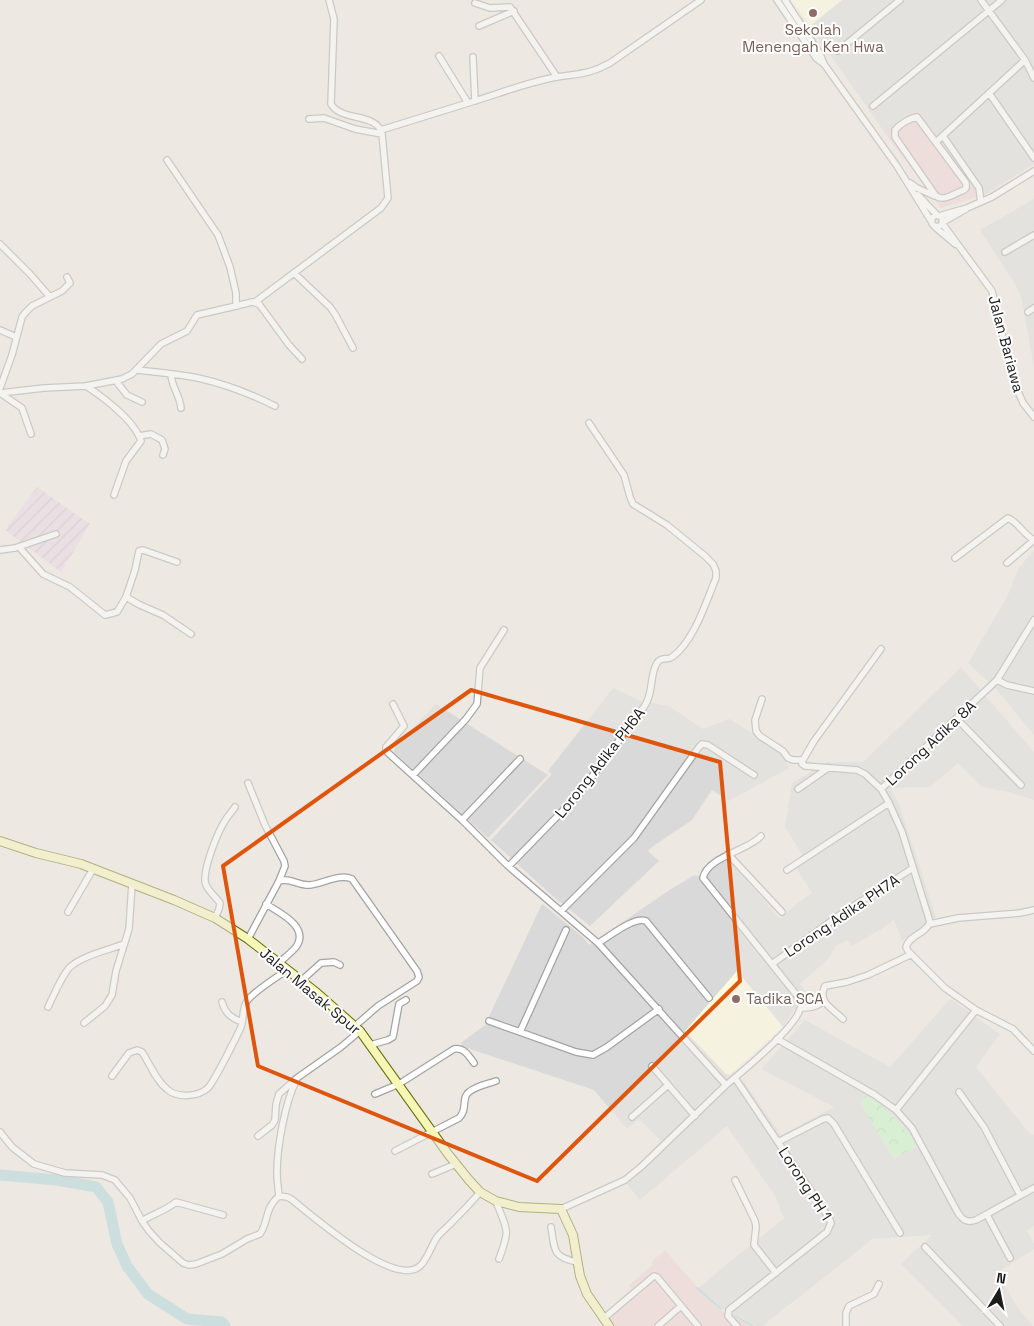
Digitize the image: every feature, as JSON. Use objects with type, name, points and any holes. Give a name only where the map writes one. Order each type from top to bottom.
[{"type":"street","points":[[0,393],[86,386],[116,381],[132,374],[160,344],[187,331],[197,315],[256,302],[387,202],[388,196],[379,126],[336,110],[331,104],[334,19],[329,0]]},
{"type":"street","points":[[505,0],[557,77]]},
{"type":"street","points":[[309,119],[324,118],[355,129],[381,132],[536,82],[557,77],[587,74],[602,68],[701,0]]},
{"type":"street","points":[[777,0],[816,58],[823,63]]},
{"type":"street","points":[[785,0],[823,63],[906,181],[938,216],[942,223]]},
{"type":"street","points":[[838,51],[900,0]]},
{"type":"street","points":[[981,0],[1025,60],[1034,78]]},
{"type":"street","points":[[873,106],[1002,0]]},
{"type":"street","points":[[475,3],[490,8],[512,9]]},
{"type":"street","points":[[479,26],[512,9]]},
{"type":"street","points":[[439,56],[468,103]]},
{"type":"street","points":[[473,57],[475,101]]},
{"type":"street","points":[[936,142],[1025,60]]},
{"type":"street","points":[[988,93],[1034,158]]},
{"type":"street","points":[[906,181],[917,188],[936,196],[944,199],[964,190],[966,185],[917,117],[912,118],[895,130],[895,137],[936,196]]},
{"type":"street","points":[[943,136],[979,188],[981,202]]},
{"type":"street","points":[[167,160],[218,235],[230,267],[236,293],[236,306]]},
{"type":"street","points":[[931,221],[933,217],[967,208],[981,202],[1034,171]]},
{"type":"street","points":[[913,190],[935,227],[940,226],[967,208]]},
{"type":"street","name":"Jalan Bariawa","points":[[942,223],[992,291],[1013,380],[1023,403],[1034,417]]},
{"type":"street","name":"Jalan Bariawa","points":[[935,227],[960,248]]},
{"type":"street","points":[[1005,252],[1034,235]]},
{"type":"street","points":[[0,244],[50,297]]},
{"type":"street","points":[[294,273],[336,314],[353,348]]},
{"type":"street","points":[[0,388],[25,312],[32,306],[60,293],[68,287],[70,282],[68,277]]},
{"type":"street","points":[[256,302],[264,309],[284,338],[302,359]]},
{"type":"street","points":[[1028,312],[1034,308]]},
{"type":"street","points":[[0,330],[16,338]]},
{"type":"street","points":[[136,370],[199,378],[231,387],[258,397],[275,406]]},
{"type":"street","points":[[171,374],[173,384],[180,399],[181,408]]},
{"type":"street","points":[[116,381],[127,395],[142,402]]},
{"type":"street","points":[[86,386],[114,407],[140,436],[140,444],[126,461],[114,495]]},
{"type":"street","points":[[0,393],[22,408],[32,434]]},
{"type":"street","name":"Lorong Adika PH6A","points":[[509,866],[579,794],[648,701],[658,662],[662,658],[674,656],[688,639],[716,578],[713,564],[684,538],[633,504],[624,475],[588,423]]},
{"type":"street","points":[[140,436],[151,434],[162,440],[165,450],[163,455]]},
{"type":"street","points":[[955,558],[1008,518],[1034,540],[1007,563]]},
{"type":"street","points":[[0,550],[19,547],[56,534]]},
{"type":"street","points":[[19,547],[43,574],[76,590],[105,615],[117,612],[126,596],[139,551],[143,550],[177,562]]},
{"type":"street","points":[[126,596],[140,606],[162,615],[191,634]]},
{"type":"street","name":"Lorong Adika 8A","points":[[881,789],[997,680],[1032,629],[1034,620]]},
{"type":"street","points":[[413,775],[466,719],[477,704],[480,668],[504,630]]},
{"type":"street","points":[[881,649],[814,741],[802,764],[805,766],[861,772],[881,789],[890,802],[902,832],[930,924]]},
{"type":"street","points":[[997,680],[1007,685],[1034,691]]},
{"type":"street","points":[[762,699],[755,720],[756,731],[783,751],[788,758],[803,760]]},
{"type":"street","points":[[393,704],[404,726],[386,747],[386,750],[509,866],[598,944],[726,1085]]},
{"type":"street","points":[[957,719],[1021,785]]},
{"type":"street","points":[[562,912],[634,838],[702,744],[708,745],[754,775]]},
{"type":"street","points":[[462,820],[520,758]]},
{"type":"street","points":[[798,789],[828,768]]},
{"type":"street","points":[[248,783],[264,825],[285,866],[248,939]]},
{"type":"street","points":[[787,870],[890,802]]},
{"type":"street","points":[[215,918],[220,904],[204,883],[205,875],[222,825],[235,807]]},
{"type":"street","points":[[609,1326],[587,1294],[580,1276],[573,1235],[561,1209],[625,1180],[642,1166],[726,1085],[777,1040],[797,1017],[801,1008],[799,998],[704,881],[703,876],[706,872],[728,854],[756,841],[761,836]]},
{"type":"street","name":"Jalan Masak Spur","points":[[0,841],[23,850],[81,864],[174,900],[215,918],[248,939],[358,1029],[432,1132],[480,1192],[496,1201],[519,1207],[561,1209]]},
{"type":"street","points":[[728,854],[782,912]]},
{"type":"street","name":"Lorong Adika PH7A","points":[[772,964],[841,914],[913,868]]},
{"type":"street","points":[[68,912],[93,869]]},
{"type":"street","points":[[258,1136],[272,1126],[275,1120],[279,1094],[297,1078],[341,1047],[378,1006],[417,981],[419,977],[417,971],[352,879],[346,877],[311,885],[304,885],[289,880],[279,881]]},
{"type":"street","points":[[84,1023],[109,1002],[112,995],[116,971],[129,926],[132,884]]},
{"type":"street","points":[[266,904],[289,918],[301,934],[295,948],[279,963]]},
{"type":"street","points":[[1034,910],[1013,914],[958,918],[930,924],[908,942],[906,947],[910,955],[945,988],[976,1010],[1013,1029],[1034,1051]]},
{"type":"street","points":[[598,944],[634,922],[646,921],[709,998]]},
{"type":"street","points":[[520,1032],[566,930]]},
{"type":"street","points":[[48,1007],[69,968],[91,956],[124,944]]},
{"type":"street","points":[[843,1019],[823,1001],[822,993],[825,986],[847,982],[868,975],[910,955]]},
{"type":"street","points":[[301,981],[321,962],[334,962],[340,965]]},
{"type":"street","points":[[112,1076],[129,1053],[137,1050],[142,1052],[162,1085],[169,1091],[183,1095],[203,1091],[211,1083],[235,1038],[250,997],[287,970]]},
{"type":"street","points":[[370,1045],[393,1037],[400,1004],[406,1000]]},
{"type":"street","points":[[801,1008],[812,1008],[823,1001]]},
{"type":"street","points":[[222,1002],[226,1013],[242,1022]]},
{"type":"street","points":[[489,1021],[576,1052],[593,1055],[608,1047],[658,1009]]},
{"type":"street","points":[[896,1110],[976,1010]]},
{"type":"street","points":[[777,1040],[853,1082],[896,1110],[912,1128],[964,1220],[970,1222],[1034,1188]]},
{"type":"street","points":[[375,1094],[399,1084],[457,1048],[464,1050],[474,1063]]},
{"type":"street","points":[[652,1066],[695,1116]]},
{"type":"street","points":[[279,1196],[276,1172],[283,1124],[290,1093],[297,1078]]},
{"type":"street","name":"Lorong PH 1","points":[[735,1078],[830,1218],[831,1224],[827,1232],[729,1310],[728,1314],[737,1326]]},
{"type":"street","points":[[395,1151],[463,1115],[466,1095],[469,1091],[496,1081]]},
{"type":"street","points":[[632,1117],[668,1084]]},
{"type":"street","points":[[958,1092],[984,1127],[1020,1195]]},
{"type":"street","points":[[778,1142],[828,1118],[834,1124],[900,1233]]},
{"type":"street","points":[[0,1132],[12,1147],[34,1164],[65,1173],[109,1177],[122,1186],[142,1221],[160,1243],[183,1263],[193,1265],[222,1254],[247,1239],[260,1234],[264,1228],[273,1201],[279,1196],[287,1196],[344,1241],[391,1268],[405,1272],[420,1267],[440,1234],[480,1192]]},
{"type":"street","points":[[432,1174],[456,1164]]},
{"type":"street","points":[[735,1180],[755,1221],[754,1245],[776,1273]]},
{"type":"street","points":[[496,1201],[508,1233],[499,1259]]},
{"type":"street","points":[[142,1221],[152,1214],[166,1210],[176,1202],[223,1215]]},
{"type":"street","points":[[986,1214],[1010,1258]]},
{"type":"street","points":[[551,1227],[557,1254],[562,1259],[577,1262]]},
{"type":"street","points":[[925,1247],[1000,1326]]},
{"type":"street","points":[[603,1319],[654,1276],[657,1277],[698,1326]]},
{"type":"street","points":[[846,1326],[846,1314],[849,1306],[874,1294],[879,1284]]},
{"type":"street","points":[[658,1326],[681,1306]]},
{"type":"highlighted area","points":[[471,690],[720,762],[740,981],[537,1181],[258,1066],[223,866]]},
{"type":"shaded area","name":"Sekolah Menengah Ken Hwa","points":[[791,0],[842,0],[810,26]]},
{"type":"shaded area","points":[[842,0],[1034,0],[1034,164],[986,194],[941,208],[885,133],[810,26]]},
{"type":"shaded area","points":[[917,110],[976,192],[976,197],[941,208],[885,133]]},
{"type":"shaded area","points":[[1034,199],[1034,368],[1022,300],[1015,284],[980,230]]},
{"type":"shaded area","points":[[37,487],[90,524],[61,572],[5,530]]},
{"type":"shaded area","points":[[1034,550],[1034,735],[996,689],[968,663],[1007,597],[1018,569]]},
{"type":"shaded area","points":[[961,667],[1034,752],[1034,800],[982,787],[958,763],[930,787],[890,788],[899,804],[936,917],[902,941],[894,920],[852,946],[847,940],[836,946],[828,959],[800,984],[806,992],[783,1027],[737,971],[730,1075],[734,1071],[744,1082],[781,1135],[834,1107],[761,1069],[805,1020],[890,1067],[950,999],[1000,1034],[976,1067],[1030,1134],[1034,1135],[1034,1226],[1027,1231],[1034,1244],[1034,1249],[997,1273],[1018,1308],[1033,1326],[963,1326],[901,1264],[932,1235],[873,1239],[762,1326],[756,1326],[722,1308],[698,1288],[784,1218],[775,1196],[727,1126],[640,1200],[621,1177],[634,1168],[661,1141],[639,1119],[627,1129],[594,1090],[461,1046],[462,1042],[485,1025],[542,904],[583,937],[589,945],[671,889],[693,876],[705,875],[727,857],[780,919],[812,893],[793,863],[803,856],[785,827],[792,783],[827,762],[863,762]],"holes":[[[867,1096],[892,1115],[906,1129],[916,1146],[894,1159]]]},
{"type":"shaded area","points":[[613,688],[641,701],[669,706],[703,729],[730,719],[781,752],[789,768],[729,801],[712,790],[692,820],[648,851],[659,861],[590,926],[555,898],[491,840],[552,774],[548,771]]},
{"type":"shaded area","points":[[436,704],[548,775],[488,838],[394,752],[395,746]]},
{"type":"shaded area","name":"Tadika SCA","points":[[737,971],[783,1027],[730,1075],[726,1074],[685,1031]]},
{"type":"shaded area","points":[[665,1250],[697,1289],[720,1310],[752,1326],[614,1326],[604,1314],[631,1289],[629,1285],[653,1265],[651,1262]]},
{"type":"green space","points":[[867,1095],[895,1118],[917,1146],[894,1159],[860,1103]]},
{"type":"waterway","points":[[0,1175],[57,1180],[96,1187],[108,1202],[117,1244],[127,1266],[148,1294],[187,1319],[222,1322],[225,1326]]},
{"type":"waterway","points":[[697,1288],[721,1309]]},
{"type":"waterway","points":[[735,1316],[753,1326]]},
{"type":"place","name":"Sekolah Menengah Ken Hwa","points":[[813,13]]},
{"type":"place","name":"Tadika SCA","points":[[736,999]]}]
